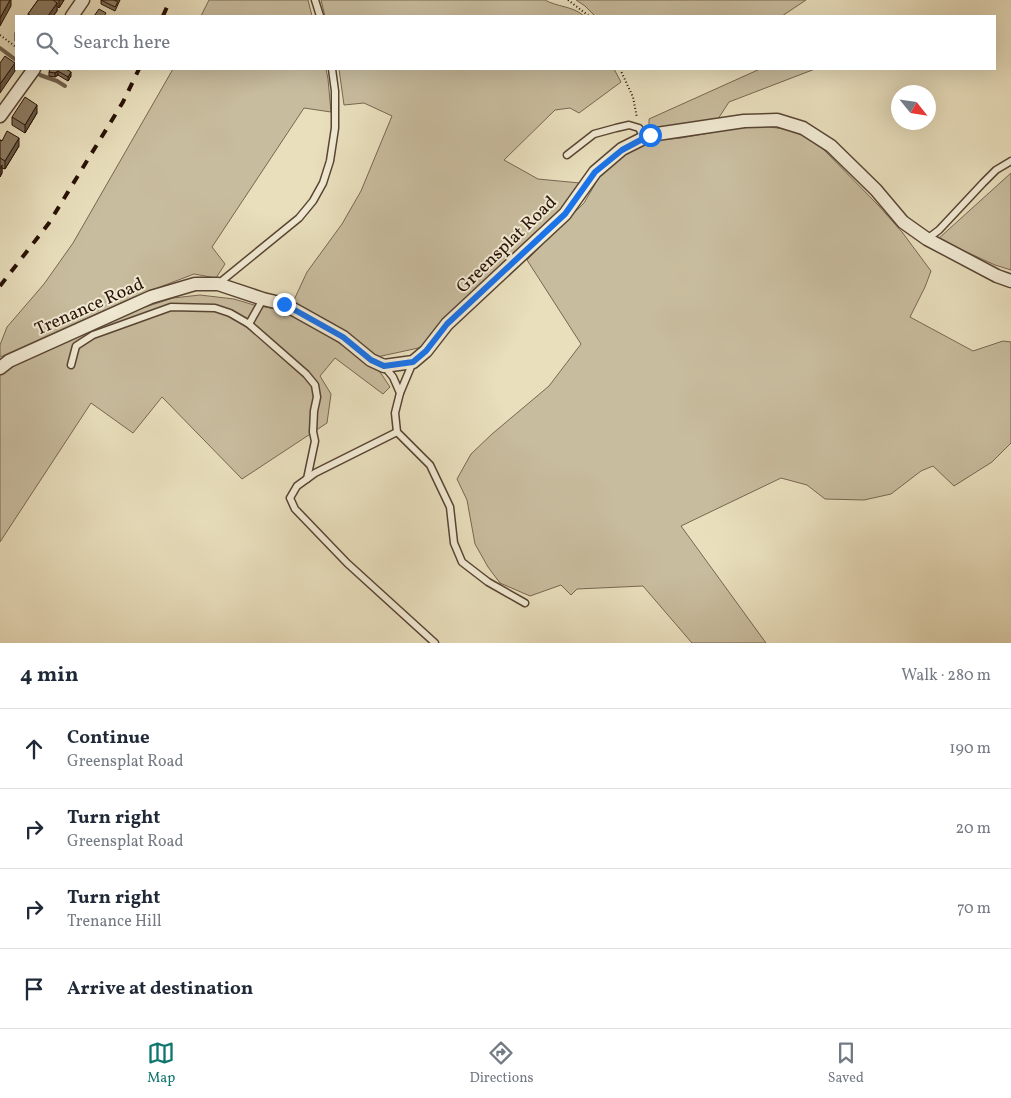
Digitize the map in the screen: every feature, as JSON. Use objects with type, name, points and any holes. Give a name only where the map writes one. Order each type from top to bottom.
[{"type":"street","points":[[73,15],[83,0]]},
{"type":"street","points":[[0,116],[33,70]]},
{"type":"street","name":"Greensplat Road","points":[[413,362],[426,351],[447,324],[565,214],[595,172],[642,133],[650,135],[744,121],[777,120],[803,128],[831,146],[876,190],[903,222],[927,239],[997,276],[1011,281]]},
{"type":"street","name":"Trenance Road","points":[[0,368],[9,361],[151,298],[195,284],[218,284],[284,304],[343,337],[371,360],[384,366]]},
{"type":"street","points":[[384,366],[413,362]]},
{"type":"lane","points":[[315,0],[320,15]]},
{"type":"lane","points":[[218,284],[299,218],[323,183],[330,161],[335,128],[335,91],[332,70]]},
{"type":"lane","points":[[567,155],[594,134],[629,126],[642,133]]},
{"type":"lane","points":[[927,239],[939,230],[996,170],[1011,161]]},
{"type":"lane","points":[[249,324],[263,299]]},
{"type":"lane","points":[[71,365],[76,346],[93,335],[171,307],[215,308],[230,313],[249,324],[306,374],[315,385],[317,397],[313,432],[315,441],[307,479]]},
{"type":"lane","points":[[413,362],[400,393],[395,412],[397,432],[430,465],[450,507],[454,543],[462,562],[488,582],[525,603]]},
{"type":"lane","points":[[384,366],[393,377],[400,393]]},
{"type":"lane","points":[[397,432],[315,473],[297,486],[290,498],[295,509],[347,563],[436,643]]},
{"type":"path","points":[[568,0],[589,15]]},
{"type":"path","points":[[0,35],[15,47]]},
{"type":"path","points":[[620,70],[633,97],[642,133]]},
{"type":"shaded area","points":[[209,0],[308,0],[312,15],[202,15]]},
{"type":"shaded area","points":[[321,0],[545,0],[575,10],[583,15],[325,15]]},
{"type":"shaded area","points":[[576,0],[806,0],[784,15],[594,15]]},
{"type":"shaded area","points":[[172,70],[326,70],[331,112],[304,108],[212,247],[225,264],[216,278],[194,274],[134,297],[0,357],[0,345],[7,327],[44,284],[73,243]]},
{"type":"shaded area","points":[[339,70],[615,70],[621,82],[579,113],[570,108],[555,110],[504,160],[538,179],[580,183],[569,201],[433,331],[423,347],[377,357],[334,324],[293,302],[307,272],[342,224],[361,191],[392,116],[364,103],[344,105]]},
{"type":"shaded area","points":[[758,70],[812,70],[729,102],[718,119],[649,132],[649,119]]},
{"type":"shaded area","points":[[762,126],[785,129],[807,137],[823,149],[902,232],[931,271],[910,317],[973,351],[1003,341],[1011,342],[1011,443],[992,462],[954,486],[933,466],[921,471],[891,494],[864,500],[825,499],[807,485],[781,478],[681,526],[766,643],[692,643],[643,586],[577,589],[571,595],[561,585],[530,596],[500,583],[475,544],[467,500],[457,479],[471,454],[549,386],[581,344],[527,260],[584,203],[601,174],[625,155],[648,141]]},
{"type":"shaded area","points":[[1011,173],[1011,270],[995,265],[938,239]]},
{"type":"shaded area","points":[[200,295],[234,299],[287,311],[329,336],[380,372],[390,387],[383,394],[335,358],[320,376],[331,394],[327,423],[242,479],[162,397],[133,433],[91,403],[0,542],[0,375],[16,363],[136,310],[173,298]]},
{"type":"building","points":[[0,0],[10,0],[0,18]]},
{"type":"building","points":[[38,0],[53,0],[57,3],[49,15],[28,14]]},
{"type":"building","points":[[101,0],[114,0],[118,2],[115,7]]},
{"type":"building","points":[[99,9],[106,13],[105,15],[95,15]]},
{"type":"building","points":[[5,56],[15,63],[0,84],[0,63]]},
{"type":"building","points":[[50,70],[68,70],[71,72],[68,77],[58,71],[55,73],[49,72]]},
{"type":"building","points":[[25,97],[37,105],[25,125],[12,117]]},
{"type":"building","points":[[7,131],[19,138],[5,161],[0,158],[0,140],[2,141]]},
{"type":"waterway","points":[[0,48],[15,59]]},
{"type":"waterway","points":[[40,75],[65,86]]},
{"type":"railway","points":[[163,15],[170,0]]},
{"type":"railway","points":[[0,286],[49,223],[123,102],[139,70]]},
{"type":"route","points":[[284,304],[343,337],[371,360],[384,366],[413,362],[426,351],[447,324],[565,214],[595,172],[622,150],[650,135]]}]
